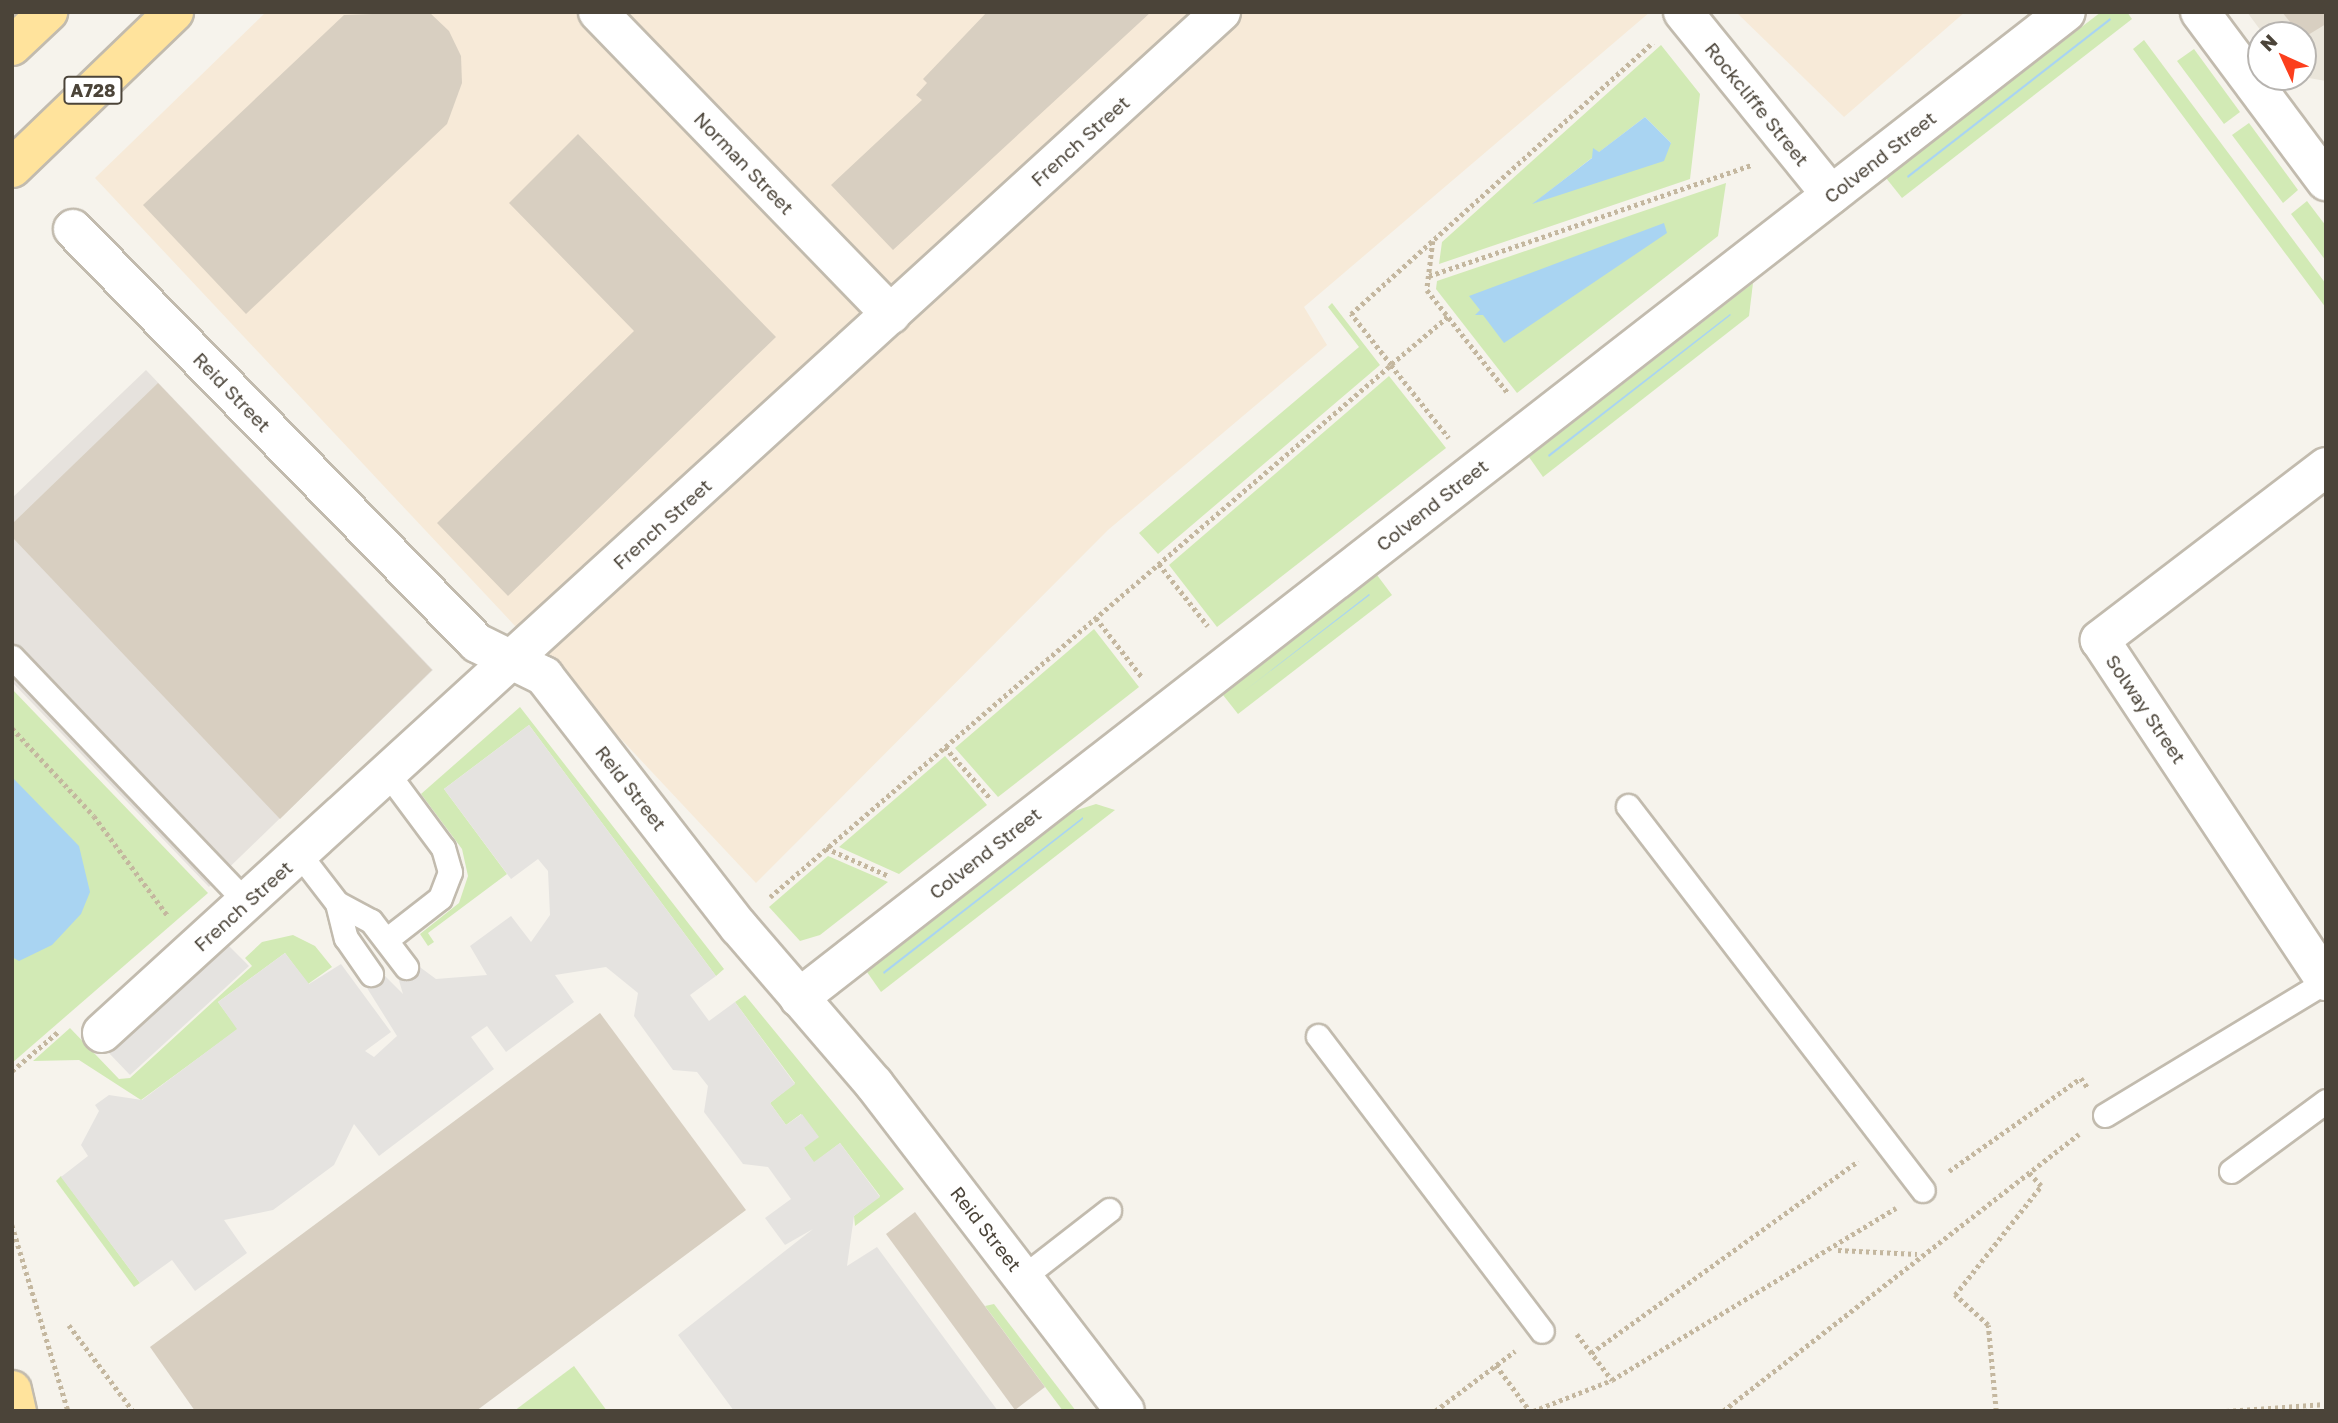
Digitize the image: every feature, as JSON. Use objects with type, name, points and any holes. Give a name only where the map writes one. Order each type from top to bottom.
[{"type":"main road","points":[[12,46],[48,12]]},
{"type":"main road","name":"A728","points":[[12,168],[174,12]]},
{"type":"main road","points":[[12,1390],[18,1411]]},
{"type":"street","name":"Norman Street","points":[[598,12],[891,314]]},
{"type":"street","name":"French Street","points":[[102,1033],[1221,12]]},
{"type":"street","name":"Colvend Street","points":[[799,998],[2066,12]]},
{"type":"street","points":[[2200,12],[2314,142],[2326,181]]},
{"type":"street","name":"Rockcliffe Street","points":[[1669,21],[1795,151],[1831,195]]},
{"type":"street","name":"Reid Street","points":[[73,229],[477,643],[544,676],[737,924],[1023,1277],[1125,1411]]},
{"type":"street","name":"Solway Street","points":[[2326,467],[2100,640],[2326,981]]},
{"type":"lane","points":[[12,657],[247,903]]},
{"type":"lane","points":[[386,940],[440,898],[450,872],[443,848],[388,774]]},
{"type":"lane","points":[[1628,806],[1923,1190]]},
{"type":"lane","points":[[300,855],[337,903],[346,938],[371,974]]},
{"type":"lane","points":[[337,903],[371,921],[406,967]]},
{"type":"lane","points":[[2105,1115],[2326,981]]},
{"type":"lane","points":[[1318,1036],[1542,1331]]},
{"type":"lane","points":[[2231,1171],[2326,1101]]},
{"type":"lane","points":[[1023,1277],[1110,1210]]},
{"type":"path","points":[[1475,472],[1351,314],[1656,39],[1669,21]]},
{"type":"path","points":[[1429,276],[1795,151]]},
{"type":"path","points":[[1433,240],[1427,290],[1534,426]]},
{"type":"path","points":[[737,924],[1448,317]]},
{"type":"path","points":[[1159,564],[1234,659]]},
{"type":"path","points":[[1096,618],[1169,710]]},
{"type":"path","points":[[12,728],[94,816],[192,952]]},
{"type":"path","points":[[945,747],[1016,829]]},
{"type":"path","points":[[826,848],[932,895]]},
{"type":"path","points":[[1496,1365],[1532,1411],[1612,1380],[1836,1250],[2081,1078],[2105,1115],[1918,1254],[1723,1411]]},
{"type":"path","points":[[1591,1353],[1886,1141]]},
{"type":"path","points":[[1996,1411],[1989,1325],[1955,1295],[2041,1186],[2028,1172]]},
{"type":"path","points":[[12,1225],[68,1411]]},
{"type":"path","points":[[1836,1250],[1918,1254]]},
{"type":"path","points":[[69,1325],[133,1411]]},
{"type":"path","points":[[2226,1411],[2326,1404]]},
{"type":"shaded area","points":[[266,12],[1650,12],[1304,307],[1327,345],[1108,530],[756,883],[95,178]]},
{"type":"shaded area","points":[[1736,12],[1965,12],[1844,117]]},
{"type":"shaded area","points":[[2247,12],[2326,12],[2326,81],[2317,79],[2317,21],[2254,21]]},
{"type":"shaded area","points":[[146,370],[433,670],[209,887],[12,682],[12,498]]},
{"type":"shaded area","points":[[529,725],[716,976],[690,995],[709,1021],[735,1002],[795,1084],[770,1103],[786,1125],[802,1114],[819,1137],[804,1148],[814,1162],[840,1143],[880,1197],[854,1216],[847,1266],[877,1247],[998,1411],[734,1411],[678,1335],[813,1229],[785,1245],[765,1218],[791,1199],[768,1167],[743,1164],[704,1112],[708,1086],[697,1072],[673,1070],[634,1016],[638,993],[606,967],[555,975],[574,1002],[506,1052],[487,1026],[471,1037],[494,1069],[379,1156],[354,1124],[334,1165],[273,1210],[224,1220],[247,1253],[195,1291],[172,1260],[140,1283],[61,1177],[88,1156],[81,1145],[99,1111],[95,1105],[109,1095],[142,1100],[237,1029],[218,1002],[285,953],[309,984],[341,964],[391,1032],[365,1051],[374,1057],[397,1036],[362,980],[378,969],[403,994],[397,974],[413,962],[436,979],[487,975],[470,946],[511,916],[531,942],[550,915],[548,871],[538,859],[511,879],[444,789]]},
{"type":"shaded area","points":[[226,943],[249,966],[130,1075],[107,1051]]},
{"type":"green space","points":[[2101,12],[2127,12],[2132,19],[1902,198],[1886,178]]},
{"type":"green space","points":[[2144,40],[2326,284],[2326,308],[2133,49]]},
{"type":"green space","points":[[1661,45],[1700,94],[1690,179],[1439,264],[1442,242]],"holes":[[[1645,117],[1671,143],[1665,150],[1534,203],[1593,157],[1594,149],[1598,153]]]},
{"type":"green space","points":[[2194,49],[2240,112],[2224,124],[2177,61]]},
{"type":"green space","points":[[2249,123],[2298,190],[2283,203],[2232,135]]},
{"type":"green space","points":[[1726,183],[1718,236],[1517,393],[1436,289],[1437,281]]},
{"type":"green space","points":[[2307,201],[2326,226],[2326,261],[2291,214]]},
{"type":"green space","points":[[1753,283],[1749,316],[1543,477],[1529,457]]},
{"type":"green space","points":[[1332,303],[1380,365],[1158,554],[1139,533],[1359,347],[1328,307]]},
{"type":"green space","points":[[1389,376],[1446,448],[1217,627],[1169,565]]},
{"type":"green space","points":[[1377,575],[1392,595],[1238,714],[1223,695]]},
{"type":"green space","points":[[1094,629],[1139,687],[998,797],[955,748]]},
{"type":"green space","points":[[12,689],[208,893],[12,1063]]},
{"type":"green space","points":[[520,707],[724,969],[716,976],[529,725],[444,789],[507,874],[428,933],[434,942],[428,946],[420,934],[459,903],[468,876],[462,849],[421,794]]},
{"type":"green space","points":[[945,756],[987,805],[899,874],[839,847]]},
{"type":"green space","points":[[1096,804],[1115,810],[881,992],[867,972],[1074,811]]},
{"type":"green space","points":[[828,856],[888,882],[820,935],[800,941],[769,907]]},
{"type":"green space","points":[[293,935],[315,946],[332,967],[308,984],[285,953],[218,1002],[238,1029],[141,1100],[79,1060],[33,1061],[70,1028],[119,1079],[130,1078],[252,966],[245,958],[262,942]]},
{"type":"green space","points":[[745,995],[904,1189],[855,1226],[854,1216],[880,1196],[840,1143],[814,1163],[804,1148],[801,1114],[786,1125],[770,1103],[795,1083],[735,1002]]},
{"type":"green space","points":[[61,1176],[140,1283],[134,1287],[56,1181]]},
{"type":"green space","points":[[994,1304],[1076,1411],[1063,1411],[985,1306]]},
{"type":"green space","points":[[574,1366],[607,1411],[514,1411]]},
{"type":"water","points":[[2110,18],[2111,20],[1908,178],[1907,176]]},
{"type":"water","points":[[1645,117],[1671,143],[1664,161],[1532,204],[1592,158],[1593,148],[1599,152]]},
{"type":"water","points":[[1664,223],[1667,233],[1504,343],[1483,315],[1475,315],[1480,310],[1469,296]]},
{"type":"water","points":[[1731,315],[1549,457],[1548,455]]},
{"type":"water","points":[[1369,594],[1370,595],[1243,692]]},
{"type":"water","points":[[12,777],[79,846],[90,892],[81,914],[52,945],[19,961],[12,957]]},
{"type":"water","points":[[1083,819],[884,974],[883,972]]},
{"type":"building","points":[[429,12],[449,31],[461,56],[462,83],[447,124],[246,314],[143,205],[344,15]]},
{"type":"building","points":[[987,12],[1151,12],[893,250],[831,185],[922,100],[916,95],[927,83],[923,79]]},
{"type":"building","points":[[2282,12],[2326,12],[2326,24],[2317,29],[2317,21],[2289,21]]},
{"type":"building","points":[[578,134],[776,337],[508,596],[437,523],[634,331],[509,203]]},
{"type":"building","points":[[158,383],[432,670],[280,819],[12,537],[12,524]]},
{"type":"building","points":[[600,1013],[746,1210],[476,1411],[195,1411],[150,1347]]},
{"type":"building","points":[[915,1212],[1045,1387],[1015,1410],[886,1234]]}]
